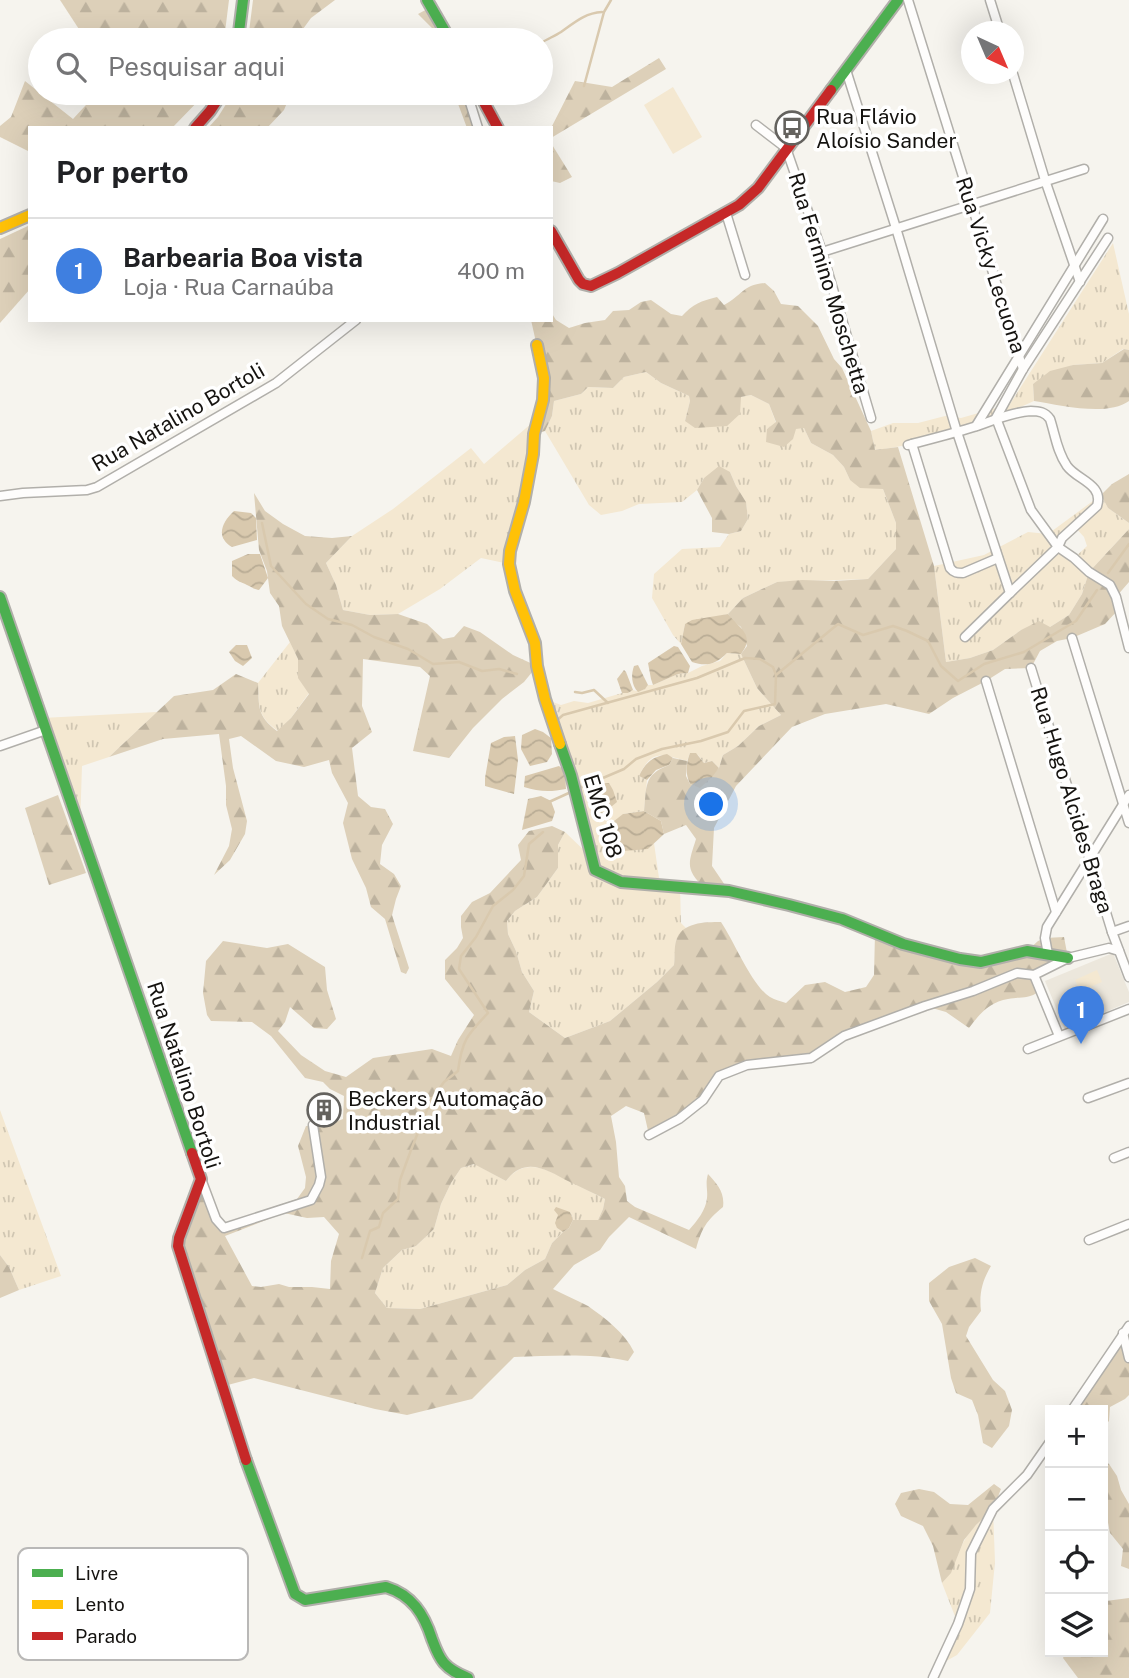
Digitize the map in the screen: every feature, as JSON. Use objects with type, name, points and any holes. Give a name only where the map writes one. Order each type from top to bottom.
[{"type":"street","points":[[240,28],[243,0]]},
{"type":"street","points":[[426,0],[443,28]]},
{"type":"street","points":[[553,234],[579,280],[591,286],[618,274],[748,198],[898,0]]},
{"type":"street","name":"Rua Vicky Lecuona","points":[[908,0],[1023,369]]},
{"type":"street","points":[[990,0],[997,21]]},
{"type":"street","points":[[846,70],[897,228],[957,432],[1010,593]]},
{"type":"street","points":[[1016,84],[1080,282]]},
{"type":"street","points":[[197,126],[214,105]]},
{"type":"street","points":[[471,105],[477,126]]},
{"type":"street","points":[[486,105],[497,126]]},
{"type":"street","points":[[757,125],[786,148]]},
{"type":"street","name":"Rua Fermino Moschetta","points":[[786,148],[822,252],[871,418]]},
{"type":"street","points":[[822,252],[1084,169]]},
{"type":"street","points":[[726,212],[745,275]]},
{"type":"street","points":[[0,228],[28,216]]},
{"type":"street","points":[[976,426],[1103,219]]},
{"type":"street","points":[[1108,238],[1023,369],[996,418],[1031,510],[1058,547],[1110,585],[1116,597],[1129,648]]},
{"type":"street","name":"Rua Natalino Bortoli","points":[[0,496],[97,487],[276,383],[353,322]]},
{"type":"street","name":"EMC 108","points":[[537,345],[544,378],[543,400],[534,434],[524,502],[509,564],[535,643],[545,699],[571,775],[595,870],[621,882],[729,891],[789,905],[842,919],[902,944],[960,959],[981,962],[1027,951],[1068,958]]},
{"type":"street","points":[[965,637],[1097,506],[1099,500],[1095,488],[1068,468],[1061,456],[1046,414],[1029,411],[996,418],[910,445],[953,572],[962,573],[998,558]]},
{"type":"street","name":"Rua Natalino Bortoli","points":[[0,597],[201,1179],[178,1246],[251,1474],[295,1594],[304,1600],[386,1587],[397,1589],[407,1595],[415,1605],[444,1663],[454,1672],[468,1678]]},
{"type":"street","points":[[1072,638],[1129,822]]},
{"type":"street","name":"Rua Hugo Alcides Braga","points":[[1031,668],[1112,932],[1129,977]]},
{"type":"street","points":[[986,681],[1056,912]]},
{"type":"street","points":[[0,746],[46,730]]},
{"type":"street","points":[[1048,954],[1045,938],[1047,927],[1129,795]]},
{"type":"street","points":[[1112,932],[1129,926]]},
{"type":"street","points":[[649,1135],[680,1119],[704,1100],[719,1076],[747,1065],[811,1058],[844,1036],[1017,973],[1034,975],[1068,958],[1110,948],[1119,951]]},
{"type":"street","points":[[1034,975],[1059,1037]]},
{"type":"street","points":[[1028,1049],[1129,1009]]},
{"type":"street","points":[[1088,1098],[1129,1083]]},
{"type":"street","points":[[201,1179],[216,1219],[224,1228],[311,1200],[321,1177],[313,1125]]},
{"type":"street","points":[[1114,1158],[1129,1152]]},
{"type":"street","points":[[1089,1240],[1129,1224]]},
{"type":"street","points":[[1126,1329],[1129,1358]]},
{"type":"street","points":[[1075,1405],[1126,1329]]},
{"type":"street","points":[[933,1678],[958,1624],[970,1590],[971,1553],[993,1509],[1027,1475],[1045,1449]]},
{"type":"shaded area","points":[[1113,953],[1129,992],[1129,1002],[1065,1029],[1045,981]]},
{"type":"green space","points":[[60,0],[229,0],[226,28],[78,28]]},
{"type":"green space","points":[[253,0],[335,0],[311,18],[304,28],[250,28]]},
{"type":"green space","points":[[431,7],[443,28],[432,28],[418,14]]},
{"type":"green space","points":[[659,58],[666,69],[553,137],[552,126],[575,81],[612,87]]},
{"type":"green space","points":[[25,81],[28,83],[28,105],[55,105],[73,119],[86,105],[194,105],[174,126],[28,126],[28,151],[0,137],[0,126],[11,117]]},
{"type":"green space","points":[[673,87],[702,137],[673,154],[644,105]]},
{"type":"green space","points":[[226,105],[286,105],[269,126],[210,126]]},
{"type":"green space","points":[[458,105],[471,105],[477,126],[466,126]]},
{"type":"green space","points":[[553,146],[572,177],[560,183],[553,181]]},
{"type":"green space","points":[[28,226],[28,291],[0,323],[0,239]]},
{"type":"green space","points":[[1113,243],[1129,314],[1129,350],[1123,349],[1102,363],[1073,365],[1033,384],[1034,401],[996,417],[936,438],[875,450],[871,431],[893,423],[918,423],[945,416],[961,418],[1010,404]]},
{"type":"green space","points":[[765,283],[774,291],[781,304],[798,306],[818,326],[834,359],[842,368],[871,431],[875,450],[898,447],[934,566],[946,662],[993,650],[1039,621],[1050,627],[1069,615],[1082,594],[1089,572],[1129,529],[1129,582],[1116,597],[1118,610],[1105,624],[1072,638],[1057,641],[1040,651],[1031,668],[1005,669],[929,714],[886,704],[825,714],[792,727],[736,786],[714,828],[712,866],[729,891],[705,889],[694,876],[690,861],[696,839],[686,825],[664,834],[661,821],[644,811],[650,777],[669,765],[673,758],[687,761],[686,776],[690,784],[700,787],[719,768],[723,755],[738,746],[759,726],[781,715],[757,688],[741,654],[747,646],[741,627],[728,614],[743,598],[777,582],[868,579],[896,549],[896,523],[883,489],[860,488],[850,480],[844,467],[833,455],[811,443],[804,428],[796,429],[793,439],[784,447],[766,442],[767,429],[776,422],[769,404],[751,395],[741,397],[740,414],[727,426],[695,428],[685,421],[689,396],[661,383],[646,372],[624,377],[613,388],[588,387],[581,394],[554,401],[552,416],[545,431],[534,434],[544,378],[531,322],[553,322],[553,315],[569,328],[605,320],[613,311],[629,310],[641,302],[651,300],[671,314],[682,316],[702,302],[717,297],[724,305],[757,284]]},
{"type":"green space","points":[[1124,349],[1129,350],[1129,401],[1120,406],[1096,409],[1034,401],[1033,384],[1050,371],[1073,365],[1102,363]]},
{"type":"green space","points":[[646,372],[661,383],[689,396],[685,421],[751,395],[769,404],[776,423],[767,429],[804,428],[811,443],[833,455],[844,467],[850,480],[883,489],[896,523],[896,549],[868,579],[777,582],[743,598],[728,614],[685,624],[681,644],[652,598],[654,574],[682,549],[720,547],[729,534],[741,531],[748,519],[746,503],[730,472],[704,478],[697,490],[682,502],[639,504],[601,515],[589,505],[545,431],[552,416],[554,401],[581,394],[588,387],[613,388],[624,377]]},
{"type":"green space","points":[[539,417],[509,564],[481,558],[440,589],[398,614],[370,615],[343,610],[326,563],[352,536],[393,509],[471,448],[484,464]]},
{"type":"green space","points":[[719,466],[730,472],[746,502],[748,519],[741,531],[729,534],[712,532],[712,518],[697,490],[704,478]]},
{"type":"green space","points":[[1129,474],[1129,523],[1108,508],[1101,495],[1112,484]]},
{"type":"green space","points":[[254,493],[265,511],[305,536],[352,536],[326,563],[343,610],[370,615],[398,614],[427,624],[443,639],[454,637],[464,626],[480,632],[513,655],[537,666],[524,682],[502,699],[473,728],[449,758],[413,751],[430,676],[420,667],[363,659],[362,706],[372,732],[352,748],[358,796],[371,807],[385,809],[393,824],[382,845],[380,864],[394,874],[401,886],[392,915],[409,968],[406,974],[401,972],[385,919],[371,907],[366,888],[352,859],[343,823],[348,803],[332,773],[329,760],[304,767],[276,761],[241,736],[229,739],[233,768],[247,821],[245,834],[230,860],[214,875],[229,846],[232,829],[226,805],[219,734],[163,739],[109,757],[174,696],[213,690],[236,674],[258,683],[262,716],[277,731],[309,694],[298,678],[298,659],[282,626],[279,606],[270,593],[267,571],[259,550]]},
{"type":"green space","points":[[1101,495],[1108,508],[1129,523],[1129,529],[1089,572],[1082,594],[1069,615],[1050,627],[1021,630],[993,650],[946,662],[934,566],[984,555],[1028,532],[1048,534]],"holes":[[[1075,527],[1084,537],[1087,546],[1074,558],[1054,542]]]},
{"type":"green space","points":[[290,642],[298,659],[299,678],[309,693],[278,731],[266,721],[260,710],[258,683]]},
{"type":"green space","points":[[727,653],[741,654],[757,688],[781,715],[759,726],[738,746],[723,755],[719,768],[712,761],[704,763],[698,755],[690,753],[687,761],[659,756],[654,757],[644,767],[639,776],[647,780],[644,811],[623,814],[648,849],[654,843],[660,885],[680,887],[681,923],[686,928],[676,940],[674,965],[657,982],[610,1021],[565,1038],[529,1012],[534,991],[522,972],[508,934],[507,921],[515,911],[537,897],[558,868],[558,845],[565,832],[590,856],[545,699],[561,705],[574,701],[588,703],[645,689],[648,685],[720,661]]},
{"type":"green space","points":[[157,712],[109,757],[82,766],[80,827],[42,718]]},
{"type":"green space","points":[[58,795],[86,873],[49,885],[25,808]]},
{"type":"green space","points":[[552,826],[565,832],[558,845],[558,868],[537,897],[515,911],[507,921],[508,934],[522,972],[534,991],[529,1012],[565,1038],[610,1021],[657,982],[674,965],[675,944],[679,935],[688,927],[701,923],[721,922],[763,991],[786,1003],[805,985],[825,982],[845,992],[866,987],[874,975],[875,933],[960,959],[1027,951],[1045,938],[1064,937],[1068,958],[1034,975],[1040,991],[1036,994],[996,1003],[981,1013],[969,1028],[946,1012],[925,1006],[844,1036],[811,1058],[747,1065],[719,1076],[703,1100],[649,1135],[644,1113],[626,1106],[611,1116],[619,1177],[625,1186],[627,1201],[635,1207],[689,1230],[705,1207],[708,1174],[723,1197],[723,1207],[705,1225],[696,1249],[629,1217],[600,1250],[574,1265],[553,1289],[588,1306],[614,1326],[634,1352],[628,1361],[586,1356],[514,1357],[472,1399],[407,1415],[254,1378],[224,1386],[179,1238],[201,1179],[224,1228],[253,1219],[264,1210],[297,1199],[305,1188],[306,1177],[298,1146],[306,1126],[327,1125],[343,1119],[344,1096],[323,1082],[305,1078],[271,1036],[252,1022],[211,1021],[207,1015],[203,993],[206,961],[223,941],[267,948],[288,944],[325,967],[327,990],[336,1019],[327,1029],[314,1028],[290,1007],[285,1022],[278,1031],[301,1055],[325,1071],[346,1077],[373,1058],[432,1049],[451,1056],[474,1015],[445,979],[445,960],[463,938],[461,916],[472,902],[490,893],[521,860],[518,845],[529,831]],"holes":[[[474,1164],[506,1181],[521,1168],[536,1167],[545,1170],[605,1199],[603,1209],[598,1220],[573,1220],[569,1228],[552,1243],[545,1259],[525,1270],[507,1285],[420,1309],[387,1308],[375,1293],[383,1268],[402,1250],[416,1246],[434,1229],[441,1204],[451,1183],[461,1168]],[[284,1213],[307,1218],[324,1217],[339,1234],[331,1261],[330,1289],[279,1284],[252,1286],[225,1236]]]},
{"type":"green space","points":[[1097,970],[1102,982],[1080,991],[1075,980]]},
{"type":"green space","points":[[0,1110],[61,1276],[19,1290],[9,1267],[0,1255]]},
{"type":"green space","points":[[475,1164],[506,1181],[521,1169],[529,1167],[545,1170],[605,1199],[603,1209],[598,1220],[573,1220],[570,1212],[558,1215],[557,1228],[563,1232],[552,1243],[545,1259],[525,1270],[507,1285],[420,1309],[387,1308],[375,1293],[383,1268],[402,1250],[416,1246],[434,1229],[441,1204],[451,1183],[461,1168]]},
{"type":"green space","points":[[0,1255],[9,1267],[19,1290],[0,1298]]},
{"type":"green space","points":[[975,1258],[991,1266],[982,1288],[981,1311],[966,1336],[993,1380],[1005,1391],[1012,1410],[1009,1426],[992,1448],[983,1443],[972,1400],[956,1393],[942,1324],[929,1301],[929,1283],[949,1267]]},
{"type":"green space","points":[[1123,1333],[1129,1358],[1129,1395],[1110,1407],[1108,1422],[1108,1405],[1075,1405]]},
{"type":"green space","points":[[1108,1463],[1117,1476],[1129,1504],[1129,1569],[1121,1566],[1123,1549],[1110,1533]]},
{"type":"green space","points":[[994,1484],[1001,1489],[993,1509],[964,1540],[951,1573],[942,1583],[933,1546],[923,1526],[901,1516],[895,1504],[901,1493],[919,1489],[934,1492],[950,1504],[968,1505]]},
{"type":"green space","points":[[993,1509],[995,1562],[990,1613],[957,1655],[939,1665],[958,1624],[942,1583],[952,1569],[969,1533]]},
{"type":"green space","points":[[1129,1598],[1129,1678],[1078,1678],[1063,1658],[1108,1657],[1108,1601]]},
{"type":"water","points":[[234,511],[251,513],[256,518],[257,540],[232,547],[223,539],[222,529]]},
{"type":"water","points":[[248,554],[260,554],[268,578],[259,590],[232,576],[232,561]]},
{"type":"water","points":[[728,614],[746,637],[747,642],[741,654],[727,653],[719,660],[707,664],[692,662],[681,644],[685,624],[692,620]]},
{"type":"water","points":[[236,645],[247,645],[252,658],[243,666],[235,661],[229,652]]},
{"type":"water","points":[[674,646],[678,647],[690,666],[688,673],[678,674],[653,685],[648,663]]},
{"type":"water","points":[[638,665],[648,685],[638,692],[632,676],[634,666]]},
{"type":"water","points":[[624,670],[633,690],[628,693],[622,693],[617,679]]},
{"type":"water","points":[[535,729],[551,738],[552,754],[547,762],[530,766],[521,749],[522,735]]},
{"type":"water","points":[[515,736],[518,760],[514,794],[485,786],[491,743],[504,737]]},
{"type":"water","points":[[690,753],[696,753],[704,763],[712,761],[719,768],[700,788],[690,784],[688,780]]},
{"type":"water","points":[[667,754],[673,758],[669,765],[656,770],[647,780],[639,776],[650,761]]},
{"type":"water","points":[[559,766],[565,771],[566,789],[545,791],[524,787],[525,776]]},
{"type":"water","points":[[601,783],[609,783],[613,790],[617,802],[611,807],[600,806]]},
{"type":"water","points":[[541,796],[551,801],[555,812],[552,821],[522,830],[528,799]]},
{"type":"water","points":[[644,811],[661,821],[664,834],[648,849],[623,851],[613,840],[609,825],[623,814]]},
{"type":"water","points":[[556,1207],[570,1212],[573,1220],[563,1232],[555,1223],[558,1215],[554,1210]]},
{"type":"waterway","points":[[584,86],[604,12],[611,0]]},
{"type":"waterway","points":[[553,36],[585,16],[602,12]]},
{"type":"waterway","points":[[262,523],[271,566],[306,604],[328,619],[352,625],[374,637],[408,649],[433,664],[459,662],[482,671],[499,669],[517,674]]},
{"type":"waterway","points":[[1108,573],[1129,544]]},
{"type":"waterway","points":[[577,789],[662,749],[728,732],[744,711],[775,704],[776,675],[838,624],[863,635],[893,626],[907,631],[928,641],[941,666],[958,681],[984,664],[1024,652],[1076,621],[1097,590]]},
{"type":"waterway","points":[[555,722],[563,715],[697,678],[745,658],[760,659],[773,667],[776,675]]},
{"type":"waterway","points":[[575,692],[594,690],[608,703]]},
{"type":"waterway","points":[[549,802],[571,792]]},
{"type":"waterway","points":[[362,1258],[370,1231],[379,1227],[383,1213],[398,1199],[400,1180],[431,1100],[444,1082],[458,1071],[461,1052],[467,1039],[488,1013],[459,969],[461,956],[476,937],[493,906],[513,890],[524,876],[529,844],[543,832]]},
{"type":"traffic: fast","points":[[240,28],[243,0]]},
{"type":"traffic: fast","points":[[427,0],[443,28]]},
{"type":"traffic: fast","points":[[831,90],[898,0]]},
{"type":"traffic: fast","points":[[0,597],[192,1153]]},
{"type":"traffic: fast","points":[[560,744],[571,775],[595,870],[621,882],[729,891],[842,919],[903,944],[960,959],[981,962],[1027,951],[1068,958]]},
{"type":"traffic: fast","points":[[246,1460],[295,1594],[305,1600],[386,1587],[395,1591],[410,1600],[421,1614],[444,1663],[468,1678]]},
{"type":"traffic: slow","points":[[0,228],[28,216]]},
{"type":"traffic: slow","points":[[537,345],[544,378],[543,400],[534,434],[524,502],[509,564],[515,591],[535,643],[545,699],[560,744]]},
{"type":"traffic: jam","points":[[553,234],[583,284],[591,286],[618,273],[739,205],[758,188],[831,90]]},
{"type":"traffic: jam","points":[[197,126],[214,105]]},
{"type":"traffic: jam","points":[[486,105],[497,126]]},
{"type":"traffic: jam","points":[[192,1153],[201,1179],[178,1246],[246,1460]]},
{"type":"place","name":"Rua Flávio Aloísio Sander","points":[[792,128]]},
{"type":"place","name":"Barbearia Boa vista","points":[[1081,1044]]},
{"type":"place","name":"Beckers Automação Industrial","points":[[324,1110]]}]
